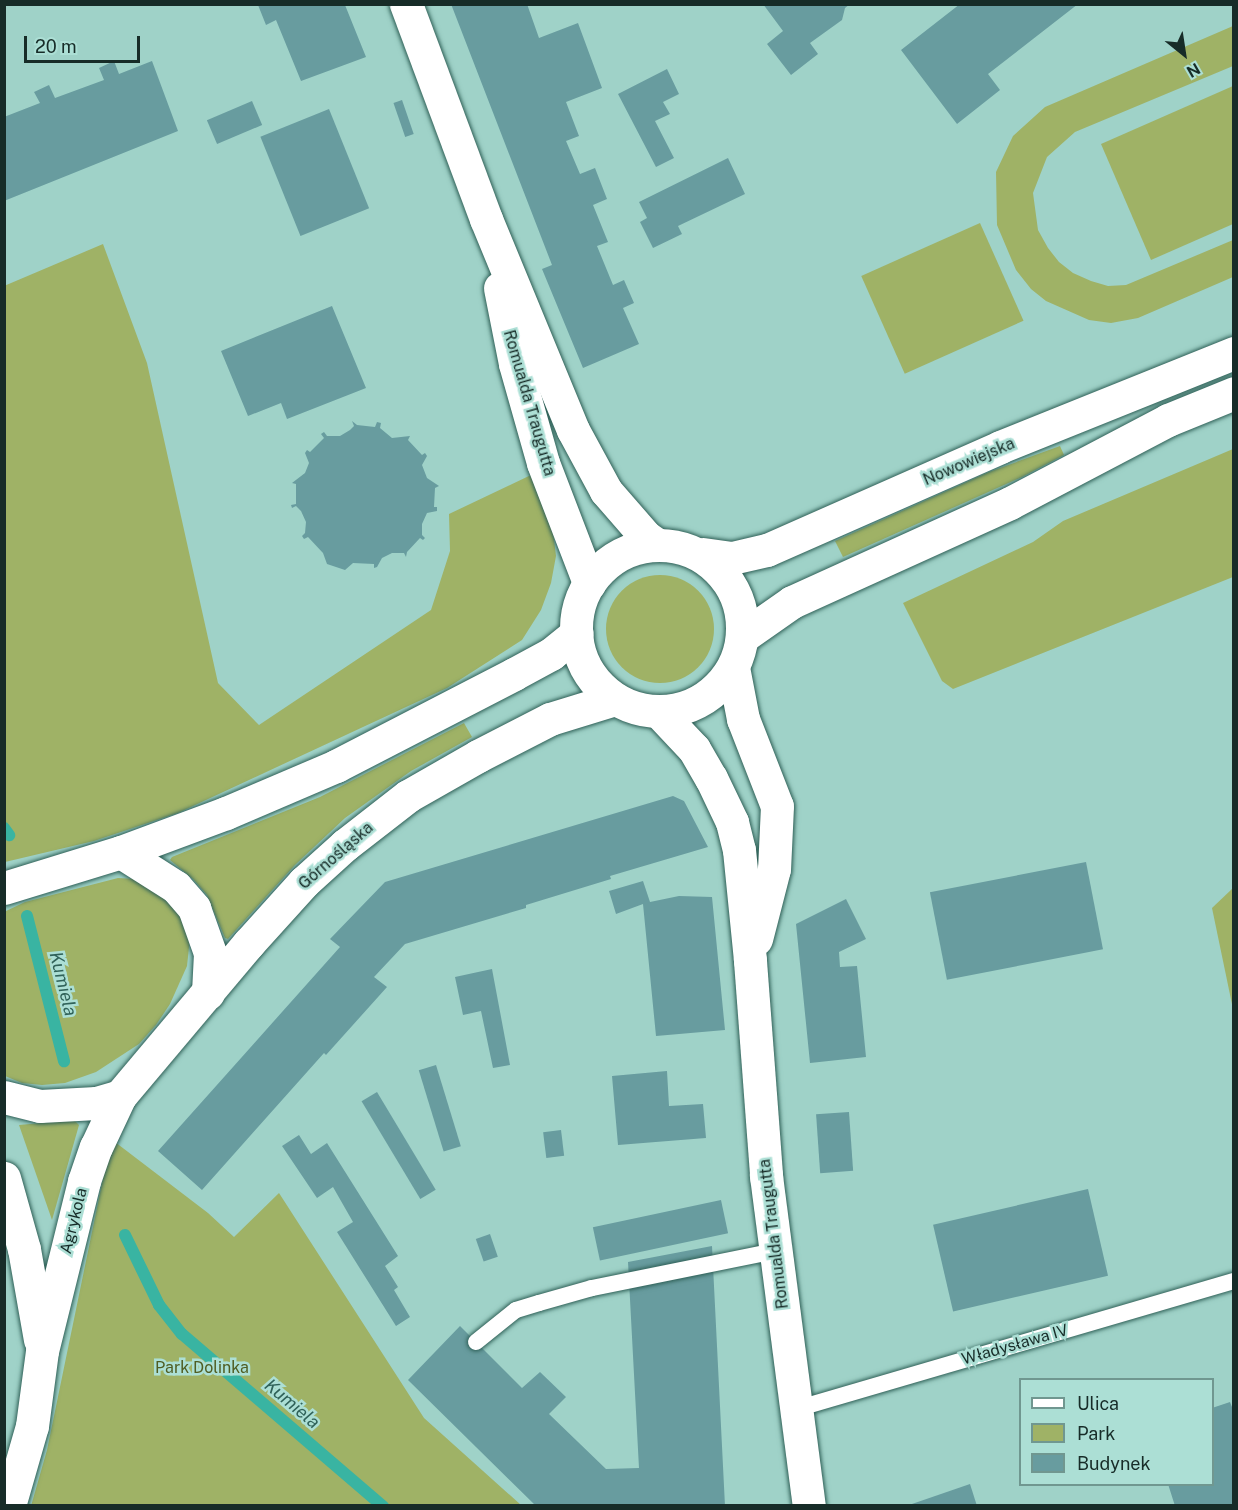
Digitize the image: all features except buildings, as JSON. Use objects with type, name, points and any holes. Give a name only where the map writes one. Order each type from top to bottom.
[{"type":"street","name":"Romualda Traugutta","points":[[406,4],[486,219],[573,430],[606,491],[646,537],[656,544]]},
{"type":"street","name":"Romualda Traugutta","points":[[486,219],[518,375],[543,463],[589,583]]},
{"type":"street","name":"Nowowiejska","points":[[703,554],[732,558],[767,550],[1000,447],[1233,353]]},
{"type":"street","points":[[738,652],[737,600],[722,572],[703,554],[671,543],[644,545],[618,556],[600,570],[583,594],[576,618],[578,647],[587,669],[602,689],[615,699],[645,711],[659,712],[682,708],[707,696],[722,683],[738,652],[792,602],[1010,504],[1168,420],[1233,393]]},
{"type":"street","points":[[5,888],[122,852],[226,813],[336,766],[551,654],[577,633]]},
{"type":"street","name":"Romualda Traugutta","points":[[738,652],[743,719],[777,806],[774,869],[750,961]]},
{"type":"street","name":"Górnośląska","points":[[120,1096],[304,882],[345,844],[408,796],[550,719],[615,699]]},
{"type":"street","name":"Romualda Traugutta","points":[[659,712],[694,749],[732,822],[739,850],[750,961],[766,1176],[809,1506]]},
{"type":"street","points":[[122,852],[176,887],[194,908],[210,953],[208,993]]},
{"type":"street","points":[[4,1097],[40,1106],[96,1102],[120,1096]]},
{"type":"street","name":"Agrykola","points":[[9,1506],[32,1426],[42,1351],[84,1181],[96,1147],[120,1096]]},
{"type":"street","name":"Agrykola","points":[[4,1178],[24,1249],[42,1351]]},
{"type":"lane","points":[[476,1342],[516,1310],[539,1303],[592,1288],[776,1251]]},
{"type":"lane","name":"Władysława IV","points":[[796,1409],[1233,1281]]},
{"type":"green space","points":[[1233,26],[1233,66],[1075,132],[1047,157],[1033,193],[1038,230],[1048,248],[1059,262],[1073,273],[1091,281],[1108,286],[1126,285],[1233,240],[1233,277],[1138,318],[1111,323],[1089,320],[1046,301],[1031,289],[1016,270],[997,225],[996,172],[1013,136],[1045,107]]},
{"type":"green space","points":[[1233,86],[1233,224],[1151,260],[1101,144]]},
{"type":"green space","points":[[980,223],[1024,321],[905,374],[861,276]]},
{"type":"green space","points":[[103,244],[147,363],[218,683],[259,725],[431,610],[450,551],[449,514],[531,475],[553,531],[556,556],[551,583],[541,610],[522,640],[447,688],[178,813],[94,841],[5,862],[4,286]]},
{"type":"green space","points":[[1060,446],[1064,455],[1022,477],[843,557],[835,541],[989,472]]},
{"type":"green space","points":[[1233,449],[1233,577],[953,689],[942,681],[903,603],[1033,542],[1063,521]]},
{"type":"green space","points":[[660,575],[681,579],[698,591],[710,608],[714,629],[710,650],[698,667],[681,679],[660,683],[639,679],[622,667],[610,650],[606,629],[610,608],[622,591],[639,579]]},
{"type":"green space","points":[[464,723],[472,737],[411,771],[345,818],[295,865],[228,939],[225,938],[207,895],[193,879],[170,860],[172,857],[320,797]]},
{"type":"green space","points":[[118,878],[135,879],[176,904],[190,938],[187,966],[170,1004],[139,1044],[96,1072],[65,1083],[42,1085],[22,1083],[5,1076],[4,912],[25,902]]},
{"type":"green space","points":[[1233,888],[1233,1009],[1212,908]]},
{"type":"green space","points":[[74,1120],[79,1125],[52,1220],[19,1125]]},
{"type":"green space","name":"Park Dolinka","points":[[115,1142],[208,1213],[234,1237],[279,1193],[424,1418],[521,1505],[31,1506],[47,1450],[106,1164]]},
{"type":"waterway","name":"Kumiela","points":[[4,828],[9,835]]},
{"type":"waterway","name":"Kumiela","points":[[27,916],[64,1061]]},
{"type":"waterway","name":"Kumiela","points":[[125,1235],[159,1305],[182,1334],[383,1506]]}]
